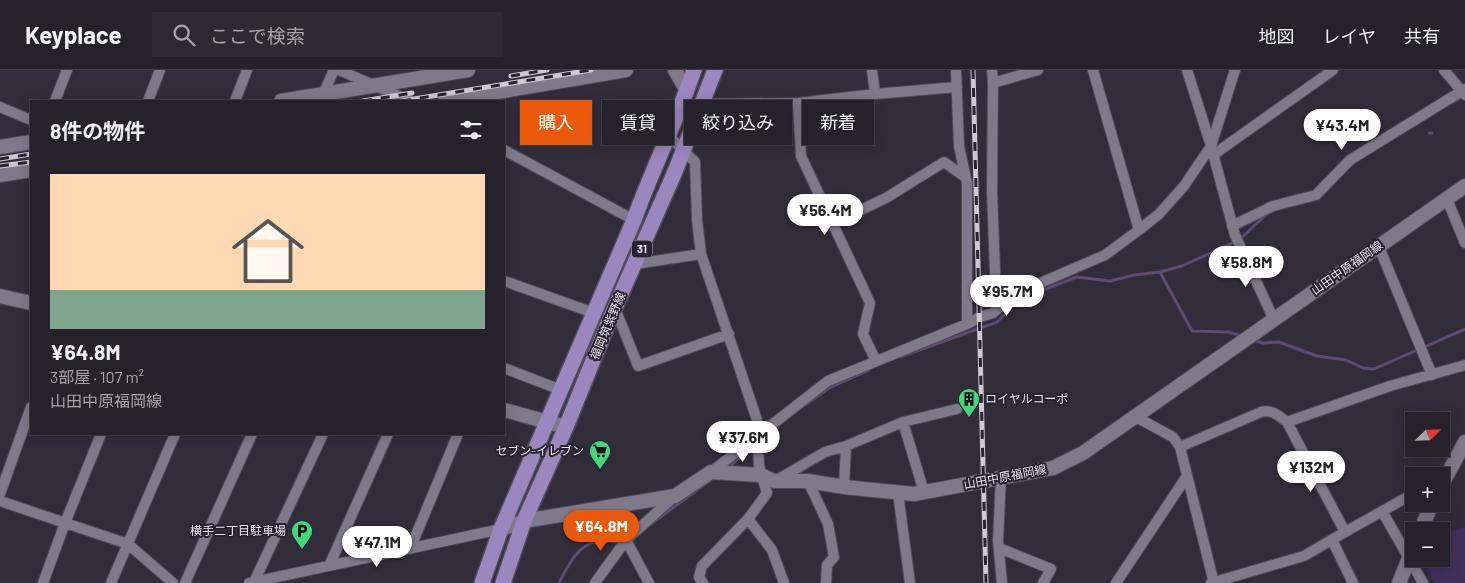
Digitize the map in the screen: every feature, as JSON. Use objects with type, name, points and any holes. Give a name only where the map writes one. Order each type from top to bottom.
[{"type":"main road","points":[[295,100],[322,98],[375,85],[468,70]]},
{"type":"main road","points":[[451,100],[626,70]]},
{"type":"main road","points":[[675,70],[687,91]]},
{"type":"main road","name":"福岡筑紫野線","points":[[674,121],[694,70]]},
{"type":"main road","name":"福岡筑紫野線","points":[[704,100],[715,70]]},
{"type":"main road","points":[[0,147],[30,142]]},
{"type":"main road","name":"福岡筑紫野線","points":[[482,583],[501,529],[634,220],[664,145]]},
{"type":"main road","name":"福岡筑紫野線","points":[[503,583],[524,521],[686,145]]},
{"type":"main road","points":[[0,175],[30,170]]},
{"type":"main road","name":"山田中原福岡線","points":[[718,472],[760,471],[774,481],[808,481],[844,488],[914,494],[1053,468],[1082,453],[1465,186]]},
{"type":"main road","points":[[0,296],[30,303]]},
{"type":"main road","points":[[505,410],[566,427]]},
{"type":"main road","points":[[1450,470],[1465,442]]},
{"type":"main road","points":[[501,529],[524,521],[675,496],[718,472]]},
{"type":"main road","points":[[1399,583],[1405,567]]},
{"type":"street","points":[[55,100],[67,70]]},
{"type":"street","points":[[148,100],[160,70]]},
{"type":"street","points":[[235,100],[247,70]]},
{"type":"street","points":[[322,98],[334,70]]},
{"type":"street","points":[[339,70],[408,100]]},
{"type":"street","points":[[872,70],[875,94]]},
{"type":"street","points":[[956,70],[959,146],[967,183],[967,324]]},
{"type":"street","points":[[992,70],[992,192],[996,298],[999,308]]},
{"type":"street","points":[[993,83],[1038,70]]},
{"type":"street","points":[[1093,70],[1139,230]]},
{"type":"street","points":[[1187,70],[1212,150],[1233,231],[1274,320]]},
{"type":"street","points":[[1212,150],[1235,70]]},
{"type":"street","points":[[718,472],[758,436],[828,380],[993,313],[1015,294],[1105,255],[1159,214],[1212,150],[1333,70]]},
{"type":"street","points":[[1233,231],[1273,206],[1316,195],[1350,160],[1464,92],[1444,70]]},
{"type":"street","points":[[792,103],[957,87]]},
{"type":"street","points":[[798,103],[801,156],[870,303],[863,334],[876,361]]},
{"type":"street","points":[[0,107],[30,120]]},
{"type":"street","points":[[674,141],[695,162],[697,220],[701,254],[757,420],[760,471],[767,493],[748,519],[702,566],[699,577],[703,583]]},
{"type":"street","points":[[505,151],[634,220]]},
{"type":"street","points":[[833,223],[886,198],[944,162],[965,176]]},
{"type":"street","points":[[1447,199],[1465,243]]},
{"type":"street","points":[[1379,247],[1432,375]]},
{"type":"street","points":[[635,264],[701,254]]},
{"type":"street","points":[[505,281],[594,313]]},
{"type":"street","points":[[615,308],[638,366],[729,334]]},
{"type":"street","points":[[1287,422],[1390,386],[1465,365]]},
{"type":"street","points":[[505,368],[561,390]]},
{"type":"street","points":[[774,481],[825,452],[846,446],[903,422],[957,409]]},
{"type":"street","points":[[0,494],[30,410]]},
{"type":"street","points":[[1180,447],[1266,410],[1276,413],[1287,422],[1345,532]]},
{"type":"street","points":[[1134,416],[1173,438],[1180,447],[1213,583],[1304,556],[1405,498]]},
{"type":"street","points":[[903,422],[924,492]]},
{"type":"street","points":[[43,583],[101,435]]},
{"type":"street","points":[[111,583],[175,435]]},
{"type":"street","points":[[185,583],[252,435]]},
{"type":"street","points":[[252,582],[323,435]]},
{"type":"street","points":[[329,566],[388,435]]},
{"type":"street","points":[[410,548],[458,435]]},
{"type":"street","points":[[844,488],[846,446]]},
{"type":"street","points":[[1116,583],[1188,476]]},
{"type":"street","points":[[1001,477],[999,548],[1002,583]]},
{"type":"street","points":[[808,481],[828,524],[834,556],[826,566],[826,583]]},
{"type":"street","points":[[898,493],[910,583]]},
{"type":"street","points":[[595,583],[628,538],[675,496]]},
{"type":"street","points":[[0,501],[128,544],[173,583]]},
{"type":"street","points":[[1382,511],[1405,544]]},
{"type":"street","points":[[748,519],[772,550],[784,583]]},
{"type":"street","points":[[252,582],[501,529]]},
{"type":"street","points":[[628,538],[649,583]]},
{"type":"street","points":[[1332,540],[1353,583]]},
{"type":"street","points":[[999,548],[1051,569],[1043,583]]},
{"type":"street","points":[[1416,567],[1422,583]]},
{"type":"shaded area","points":[[1465,527],[1465,583],[1435,583],[1428,570],[1429,567],[1450,567],[1450,532]]},
{"type":"waterway","points":[[1448,105],[1462,97]]},
{"type":"waterway","points":[[900,357],[997,322],[1020,299],[1077,277],[1110,281],[1182,266],[1239,240],[1268,213]]},
{"type":"waterway","points":[[1218,251],[1232,250]]},
{"type":"waterway","points":[[1160,272],[1192,331],[1228,332],[1243,336]]},
{"type":"waterway","points":[[1251,339],[1263,343],[1279,342],[1317,356],[1346,360],[1363,368],[1374,369],[1465,329]]},
{"type":"waterway","points":[[805,405],[829,388],[869,370]]},
{"type":"waterway","points":[[727,468],[755,445]]},
{"type":"waterway","points":[[651,524],[712,479]]},
{"type":"waterway","points":[[559,583],[573,558],[584,547],[596,542],[620,542]]},
{"type":"railway","points":[[511,76],[547,70]]},
{"type":"railway","points":[[408,100],[591,70]]},
{"type":"railway","points":[[973,70],[986,583]]},
{"type":"railway","points":[[369,100],[412,93]]},
{"type":"railway","points":[[0,159],[30,154]]},
{"type":"railway","points":[[0,166],[30,162]]},
{"type":"place","name":"ロイヤルコーポ","points":[[969,418]]},
{"type":"place","name":"セブン-イレブン","points":[[600,470]]},
{"type":"place","name":"横手二丁目駐車場","points":[[302,550]]}]
